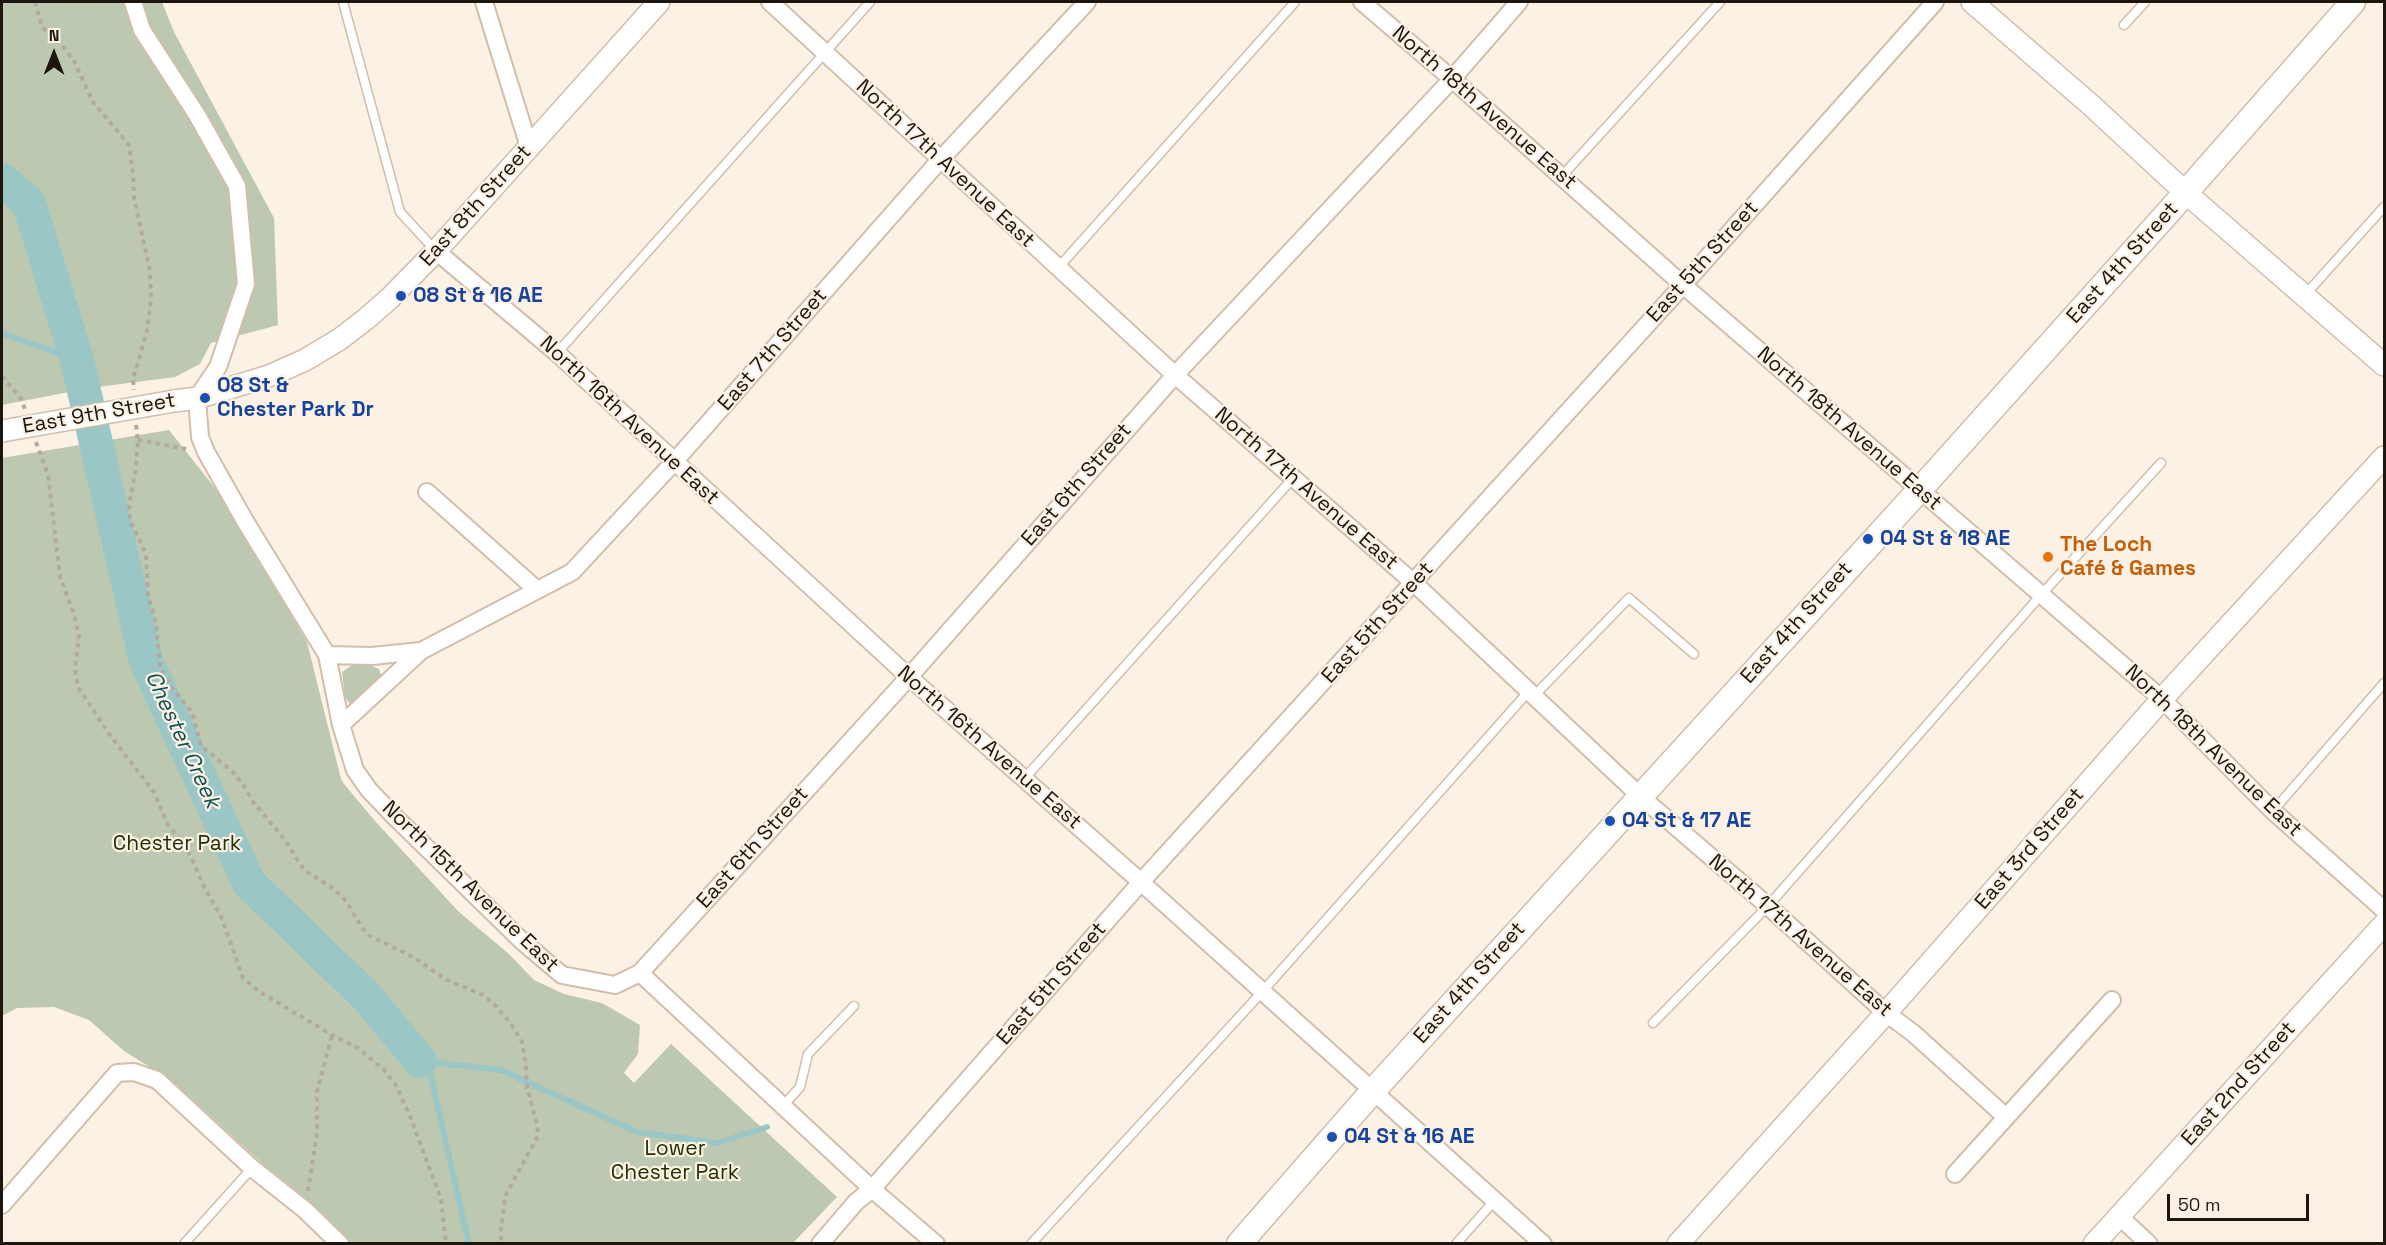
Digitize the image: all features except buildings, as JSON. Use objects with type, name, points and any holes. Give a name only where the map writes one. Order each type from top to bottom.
[{"type":"main road","points":[[2325,34],[2329,2]]},
{"type":"main road","name":"East 4th Street","points":[[1239,1244],[1372,1092],[2186,193],[2354,2]]},
{"type":"street","points":[[133,2],[142,30],[197,115],[237,186],[246,284],[218,367],[197,398]]},
{"type":"street","points":[[484,2],[529,147]]},
{"type":"street","name":"East 8th Street","points":[[197,398],[269,376],[304,360],[340,339],[390,298],[436,251],[659,2]]},
{"type":"street","name":"North 17th Avenue East","points":[[770,2],[1175,375],[1414,583],[1640,796],[1768,906],[1886,1013],[1913,1033],[2006,1117]]},
{"type":"street","name":"East 7th Street","points":[[341,725],[421,651],[572,572],[674,462],[940,160],[1087,2]]},
{"type":"street","name":"North 18th Avenue East","points":[[1362,2],[1683,285],[2162,699],[2273,811],[2385,910]]},
{"type":"street","name":"East 6th Street","points":[[640,973],[909,677],[1175,375],[1452,79],[1519,2]]},
{"type":"street","name":"East 5th Street","points":[[820,1244],[856,1202],[872,1189],[1142,882],[1683,285],[1935,2]]},
{"type":"street","points":[[1972,2],[2092,106],[2186,193],[2385,365]]},
{"type":"street","name":"North 16th Avenue East","points":[[436,251],[556,353],[909,677],[1142,882],[1543,1244]]},
{"type":"street","name":"East 9th Street","points":[[2,431],[197,398]]},
{"type":"street","name":"North 15th Avenue East","points":[[197,398],[200,436],[206,452],[327,655],[341,725],[355,770],[369,790],[523,942],[562,975],[615,985],[640,973]]},
{"type":"street","name":"East 3rd Street","points":[[1678,1244],[1886,1013],[2162,699],[2385,457]]},
{"type":"street","points":[[427,492],[537,590]]},
{"type":"street","name":"East 7th Street","points":[[327,655],[372,656],[421,651]]},
{"type":"street","name":"East 2nd Street","points":[[2094,1244],[2385,924]]},
{"type":"street","points":[[640,973],[872,1189],[936,1244]]},
{"type":"street","points":[[1955,1174],[2112,1000]]},
{"type":"street","points":[[2,1205],[117,1074],[134,1072],[157,1080],[252,1168],[305,1210],[340,1244]]},
{"type":"street","points":[[2119,1216],[2149,1244]]},
{"type":"lane","points":[[343,2],[400,212],[436,251]]},
{"type":"lane","points":[[556,353],[870,2]]},
{"type":"lane","points":[[1058,268],[1295,2]]},
{"type":"lane","points":[[1562,176],[1720,2]]},
{"type":"lane","points":[[2124,25],[2145,2]]},
{"type":"lane","points":[[2305,296],[2385,207]]},
{"type":"lane","points":[[1653,1023],[1768,906],[2041,595],[2161,463]]},
{"type":"lane","points":[[1024,779],[1293,478]]},
{"type":"lane","points":[[1031,1244],[1531,694],[1629,597],[1694,654]]},
{"type":"lane","points":[[2273,811],[2385,683]]},
{"type":"lane","points":[[783,1106],[800,1087],[807,1054],[854,1006]]},
{"type":"lane","points":[[184,1244],[252,1168]]},
{"type":"lane","points":[[1456,1244],[1494,1200]]},
{"type":"path","points":[[35,2],[42,27],[58,40],[74,61],[93,102],[129,145],[134,197],[150,271],[151,299],[147,332],[133,379],[135,399]]},
{"type":"path","points":[[2,376],[20,397],[28,419]]},
{"type":"path","points":[[136,419],[138,440],[135,475],[129,504],[130,520],[146,554],[148,595],[158,633],[160,667],[170,686],[192,712],[201,746],[233,772],[254,803],[285,840],[304,870],[334,889],[346,901],[363,929],[370,936],[413,957],[447,980],[483,995],[511,1024],[522,1042],[527,1087],[538,1136],[505,1196],[501,1244]]},
{"type":"path","points":[[138,440],[186,449]]},
{"type":"path","points":[[36,441],[48,475],[60,576],[79,636],[75,668],[78,687],[109,734],[154,792],[168,825],[181,840],[191,857],[204,887],[221,916],[243,978],[260,992],[358,1048],[384,1070],[396,1084],[441,1199],[446,1244]]},
{"type":"path","points":[[305,1210],[317,1132],[317,1092],[332,1035]]},
{"type":"green space","points":[[2,2],[162,2],[174,32],[274,218],[278,325],[211,343],[200,364],[175,377],[90,388],[2,405]]},
{"type":"green space","name":"Chester Park","points":[[169,430],[226,502],[307,642],[344,784],[459,912],[509,954],[534,980],[564,994],[602,1003],[640,1025],[638,1054],[624,1073],[634,1083],[671,1044],[837,1197],[793,1243],[349,1243],[172,1081],[124,1051],[89,1020],[54,1007],[17,1008],[2,1016],[2,458]]},
{"type":"green space","points":[[367,664],[379,669],[381,676],[357,703],[350,704],[345,697],[342,672],[352,665]]},
{"type":"waterway","name":"Chester Creek","points":[[2,180],[29,203],[77,360],[146,661],[249,883],[366,996],[420,1061]]},
{"type":"waterway","points":[[2,333],[77,360]]},
{"type":"waterway","points":[[420,1061],[501,1070],[637,1132],[718,1143],[767,1127]]},
{"type":"waterway","name":"Chester Creek","points":[[420,1061],[430,1073],[469,1244]]},
{"type":"place","name":"08 St & 16 AE","points":[[401,296]]},
{"type":"place","name":"08 St & Chester Park Dr","points":[[205,398]]},
{"type":"place","name":"04 St & 18 AE","points":[[1868,539]]},
{"type":"place","name":"The Loch Café & Games","points":[[2048,557]]},
{"type":"place","name":"04 St & 17 AE","points":[[1610,821]]},
{"type":"place","name":"04 St & 16 AE","points":[[1332,1137]]},
{"type":"park label","name":"Lower Chester Park","points":[[675,1161]]}]
